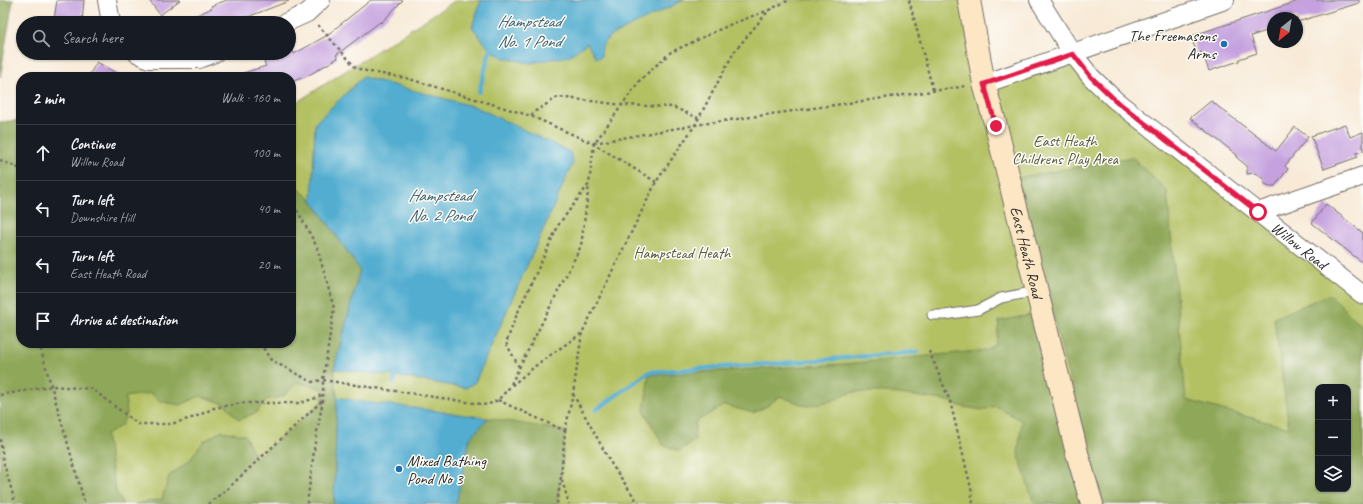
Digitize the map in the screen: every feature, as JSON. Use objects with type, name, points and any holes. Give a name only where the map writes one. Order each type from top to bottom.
[{"type":"street","points":[[107,0],[110,16]]},
{"type":"street","points":[[296,18],[307,12],[321,0]]},
{"type":"street","name":"East Heath Road","points":[[969,0],[984,84],[996,126],[1075,445],[1092,504]]},
{"type":"street","name":"Willow Road","points":[[1039,0],[1073,54],[1091,77],[1115,100],[1363,295]]},
{"type":"street","points":[[984,84],[1225,0]]},
{"type":"street","points":[[1258,212],[1363,176]]},
{"type":"lane","points":[[932,315],[945,315],[978,310],[1001,298],[1037,291]]},
{"type":"path","points":[[510,387],[581,246],[594,144],[640,80],[671,52],[789,0]]},
{"type":"path","points":[[909,0],[933,90]]},
{"type":"path","points":[[557,504],[565,431],[573,394],[582,332],[656,182],[695,125],[734,52],[769,10]]},
{"type":"path","points":[[307,12],[356,68],[406,78],[531,116],[594,144],[656,182]]},
{"type":"path","points":[[594,144],[695,125],[933,90],[984,84]]},
{"type":"path","points":[[531,116],[534,112],[558,97],[623,105],[673,107],[698,118]]},
{"type":"path","points":[[0,160],[16,167]]},
{"type":"path","points":[[519,367],[506,343],[517,314],[559,224],[589,184]]},
{"type":"path","points":[[297,210],[317,247],[334,308],[323,380],[323,400],[315,443],[307,504]]},
{"type":"path","points":[[264,348],[272,360],[312,382],[323,380],[487,406],[498,400],[510,387],[539,363],[582,332]]},
{"type":"path","points":[[41,348],[85,504]]},
{"type":"path","points":[[929,351],[950,401],[974,504]]},
{"type":"path","points":[[0,395],[52,386],[92,389],[138,424],[171,424],[195,417],[214,408],[242,403],[300,403],[323,394]]},
{"type":"path","points":[[573,394],[612,465],[639,504]]},
{"type":"path","points":[[208,504],[226,490],[323,400]]},
{"type":"path","points":[[498,400],[565,431]]},
{"type":"path","points":[[0,439],[4,464],[15,504]]},
{"type":"path","points":[[561,477],[569,504]]},
{"type":"green space","points":[[0,0],[13,0],[0,77]]},
{"type":"green space","name":"Hampstead Heath","points":[[456,0],[961,0],[976,80],[1073,54],[1363,295],[1363,504],[0,504],[0,122],[16,120],[16,348],[296,348],[296,103]]},
{"type":"green space","points":[[16,121],[16,348],[296,348],[296,187],[312,200],[360,270],[334,369],[337,397],[334,504],[135,504],[162,499],[169,476],[189,461],[203,442],[221,431],[245,435],[256,458],[297,425],[323,400],[323,389],[297,382],[284,396],[266,400],[257,412],[239,420],[225,404],[200,396],[181,405],[161,402],[151,393],[125,397],[127,413],[122,425],[106,435],[116,492],[123,504],[0,504],[0,122]]},
{"type":"green space","points":[[1132,157],[1167,191],[1186,400],[1289,428],[1274,318],[1330,294],[1363,327],[1363,504],[1102,504],[1017,178]]},
{"type":"green space","points":[[1030,315],[1086,504],[1036,504],[1033,501],[1018,453],[1022,421],[995,406],[982,410],[959,406],[950,401],[885,392],[853,392],[831,401],[806,406],[780,396],[767,406],[753,413],[725,405],[695,422],[695,440],[680,451],[663,445],[644,411],[649,375],[846,364],[988,350],[996,344],[999,321]]},
{"type":"green space","points":[[488,418],[565,431],[557,504],[456,504],[470,438]]},
{"type":"water","name":"Hampstead No. 1 Pond","points":[[481,0],[684,0],[609,37],[602,46],[601,57],[596,58],[587,43],[569,56],[530,63],[504,58],[490,50],[472,27]]},
{"type":"water","name":"Hampstead No. 2 Pond","points":[[363,77],[476,107],[570,152],[573,163],[475,382],[466,388],[394,376],[334,369],[360,270],[312,200],[315,123]]},
{"type":"water","name":"Mixed Bathing Pond No 3","points":[[337,397],[362,402],[488,418],[470,438],[456,504],[334,504]]},
{"type":"building","points":[[57,0],[84,0],[83,16],[55,16]]},
{"type":"building","points":[[149,0],[180,0],[160,15]]},
{"type":"building","points":[[227,0],[289,1],[250,16],[195,16],[212,8],[211,6]]},
{"type":"building","points":[[371,0],[403,0],[381,23],[380,22],[336,55],[338,58],[307,76],[296,80],[296,72],[246,72],[266,66],[264,62],[269,60],[296,60],[296,53],[333,32],[332,31]]},
{"type":"building","name":"The Freemasons Arms","points":[[1302,0],[1359,0],[1359,3],[1303,20],[1303,12],[1267,12],[1267,31],[1251,36],[1257,53],[1209,71],[1202,52],[1197,54],[1191,36]]},
{"type":"building","points":[[97,62],[114,72],[91,72]]},
{"type":"building","points":[[1211,101],[1276,151],[1295,127],[1308,137],[1285,166],[1288,169],[1275,186],[1269,186],[1264,183],[1264,179],[1255,173],[1247,174],[1247,166],[1236,157],[1237,155],[1190,118]]},
{"type":"building","points":[[1345,124],[1350,137],[1363,132],[1363,151],[1356,153],[1358,157],[1324,169],[1311,136]]},
{"type":"building","points":[[1326,204],[1363,233],[1363,263],[1312,223]]},
{"type":"waterway","points":[[479,92],[490,50],[494,47]]},
{"type":"waterway","points":[[596,410],[649,372],[918,352]]},
{"type":"waterway","points":[[394,383],[396,371]]},
{"type":"place","name":"The Freemasons Arms","points":[[1224,44]]},
{"type":"place","name":"Mixed Bathing Pond No 3","points":[[399,469]]},
{"type":"route","points":[[996,126],[984,84],[1073,54],[1091,77],[1115,100],[1258,212]]},
{"type":"park label","name":"East Heath Childrens Play Area","points":[[1065,149]]}]
